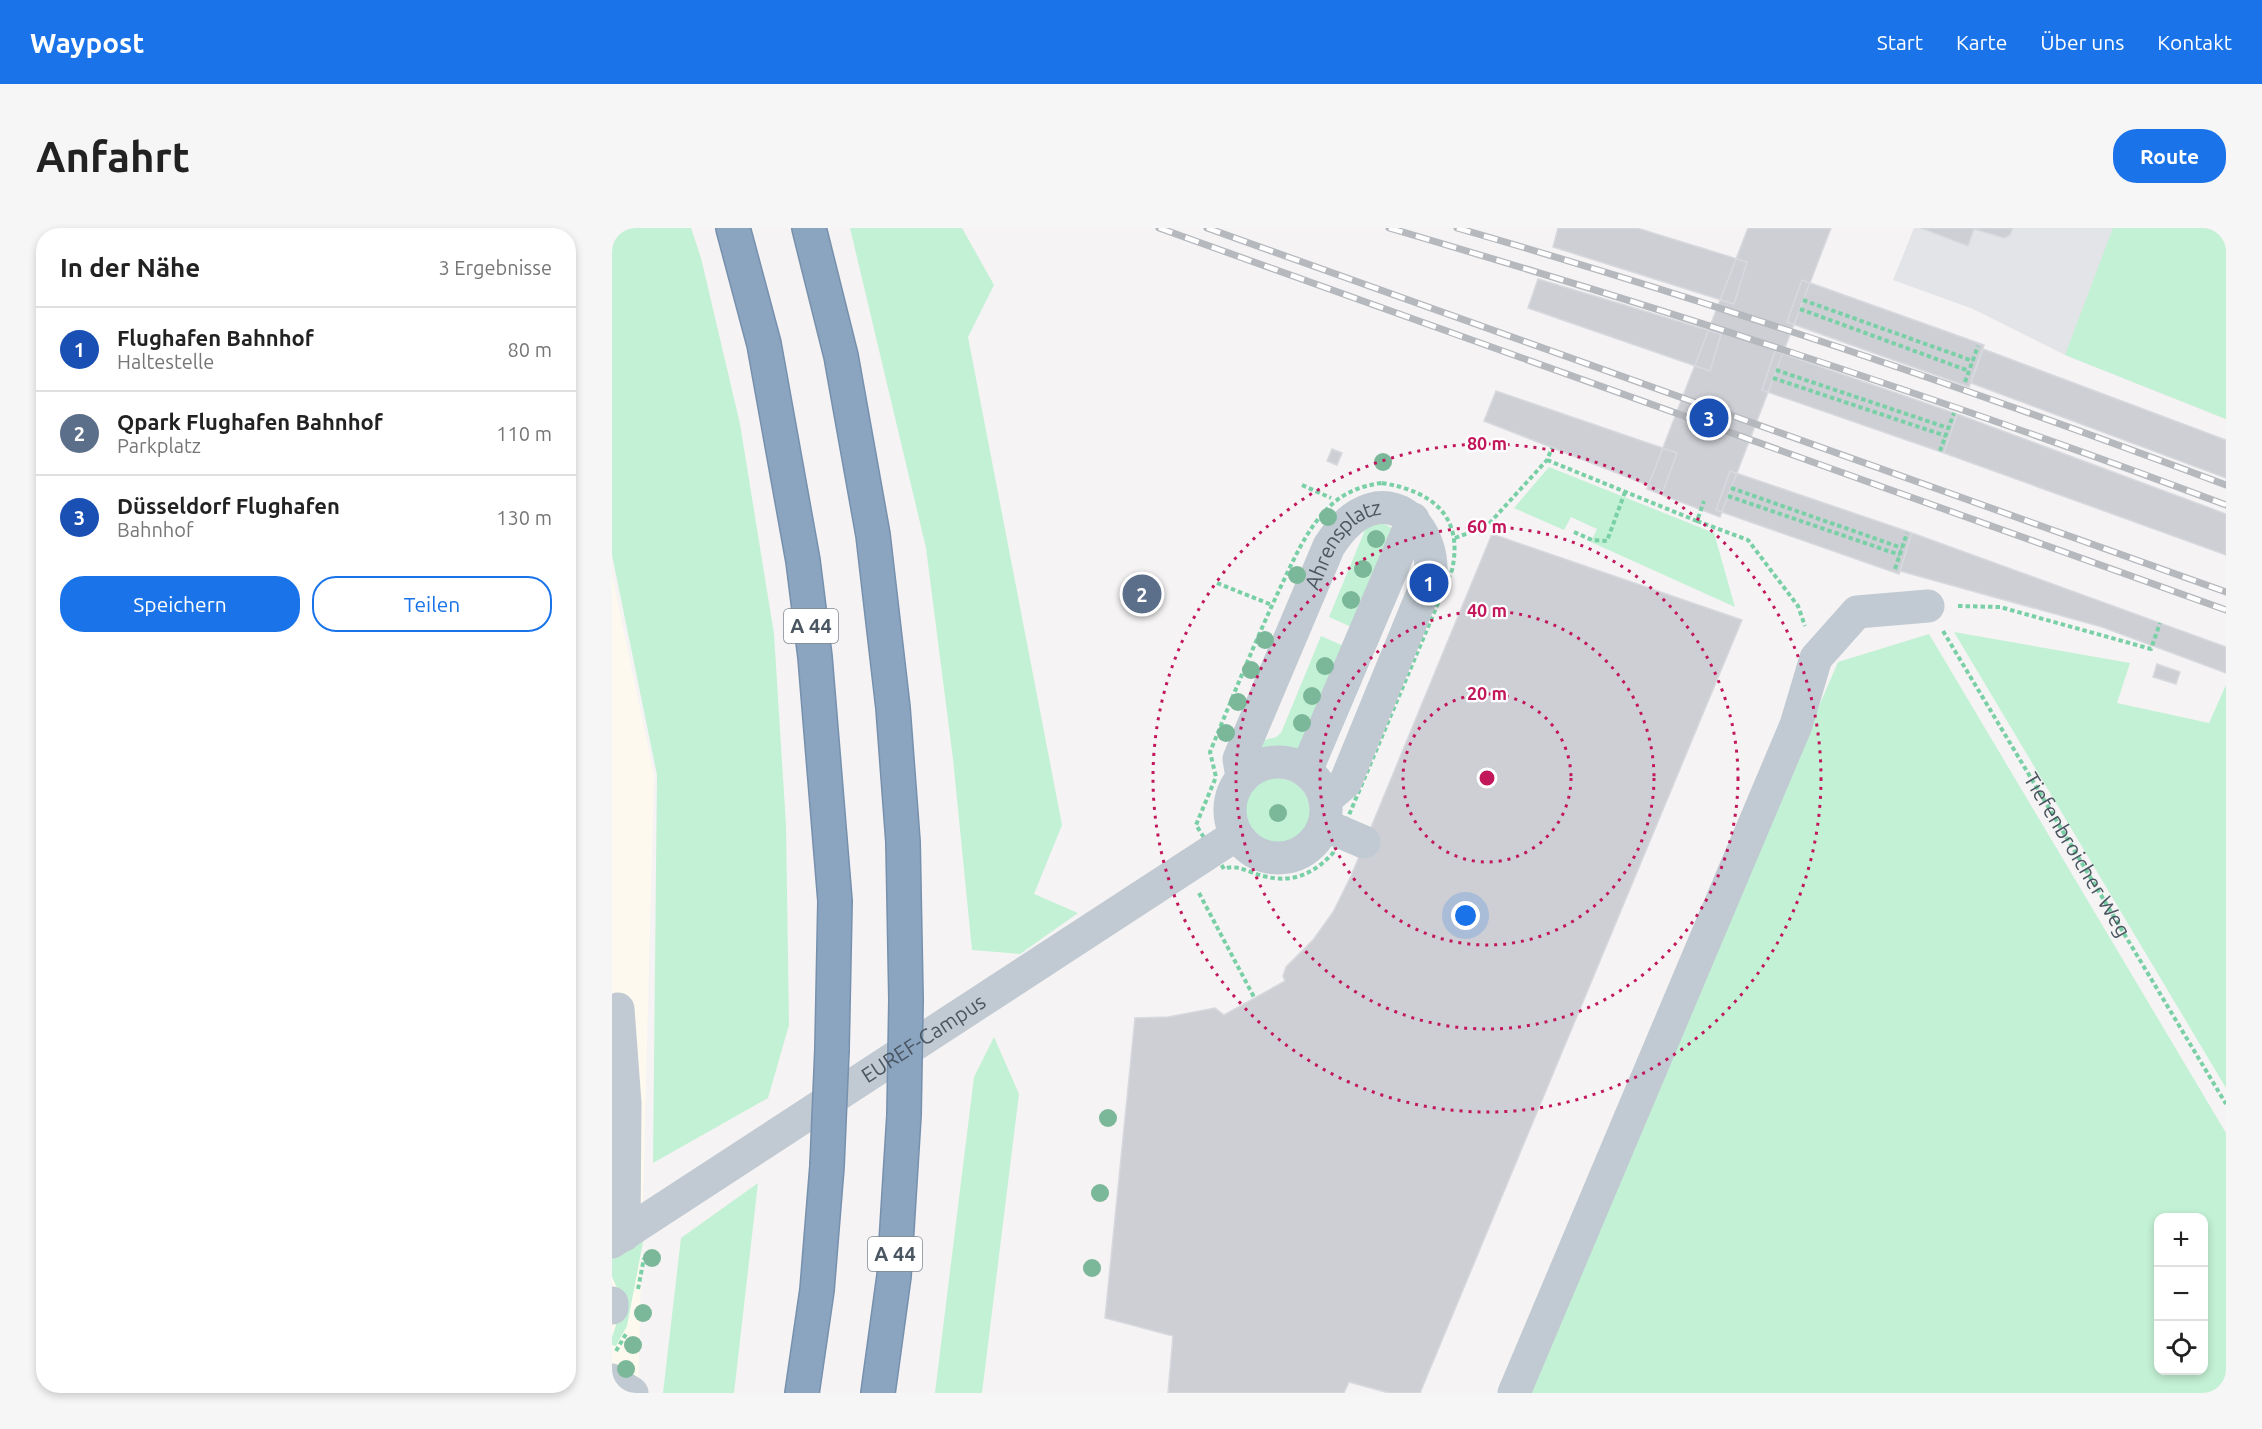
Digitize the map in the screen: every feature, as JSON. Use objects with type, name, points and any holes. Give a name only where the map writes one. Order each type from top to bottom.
[{"type":"highway","name":"A 44","points":[[733,228],[764,344],[803,561],[815,657],[835,901],[827,1166],[816,1290],[802,1393]]},
{"type":"highway","name":"A 44","points":[[809,228],[841,356],[873,535],[893,708],[903,842],[906,1000],[904,1115],[894,1276],[878,1393]]},
{"type":"street","name":"Ahrensplatz","points":[[1242,777],[1239,759],[1329,546],[1339,532],[1360,514],[1392,509],[1413,519],[1424,534],[1432,559],[1429,583],[1345,783],[1324,813]]},
{"type":"street","points":[[1306,771],[1413,519]]},
{"type":"street","points":[[1514,1393],[1796,725],[1816,658],[1857,612],[1928,606]]},
{"type":"street","points":[[1266,763],[1294,764],[1306,771],[1318,784],[1324,813],[1310,846],[1287,858],[1258,855],[1242,843],[1236,835],[1230,817],[1233,790],[1242,777],[1266,763]]},
{"type":"street","points":[[1324,813],[1364,842]]},
{"type":"street","name":"EUREF-Campus","points":[[618,1238],[1236,835]]},
{"type":"street","points":[[618,1009],[625,1102],[618,1238]]},
{"type":"street","points":[[612,1303],[612,1308]]},
{"type":"street","points":[[612,1380],[632,1393]]},
{"type":"path","points":[[1803,300],[1972,361]]},
{"type":"path","points":[[1800,309],[1969,371]]},
{"type":"path","points":[[1965,382],[1978,346]]},
{"type":"path","points":[[1776,369],[1948,428]]},
{"type":"path","points":[[1773,378],[1946,436]]},
{"type":"path","points":[[1940,451],[1954,413]]},
{"type":"path","points":[[1454,539],[1487,526],[1547,460],[1552,448]]},
{"type":"path","points":[[1547,460],[1748,540],[1798,606],[1816,658]]},
{"type":"path","points":[[1302,485],[1337,501]]},
{"type":"path","points":[[1731,488],[1902,548]]},
{"type":"path","points":[[1574,532],[1592,540],[1607,541],[1625,492]]},
{"type":"path","points":[[1728,496],[1900,555]]},
{"type":"path","points":[[1697,521],[1704,501]]},
{"type":"path","points":[[1895,569],[1907,533]]},
{"type":"path","points":[[1928,606],[2000,607],[2151,649],[2160,623]]},
{"type":"path","name":"Tiefenbroicher Weg","points":[[1928,606],[2226,1104]]},
{"type":"path","points":[[1206,906],[1255,999]]},
{"type":"shaded area","points":[[1914,228],[2226,228],[2226,419],[2065,355],[1973,309],[1893,280]]},
{"type":"shaded area","points":[[612,574],[654,775],[638,1393],[612,1393]]},
{"type":"green space","points":[[612,228],[691,228],[701,258],[740,424],[774,634],[786,825],[789,1025],[768,1098],[653,1163],[657,775],[612,555]]},
{"type":"green space","points":[[850,228],[962,228],[994,285],[968,337],[1062,825],[1034,894],[1078,913],[1020,954],[972,950],[953,759],[926,548]]},
{"type":"green space","points":[[2113,228],[2226,228],[2226,419],[2065,355]]},
{"type":"green space","points":[[1549,467],[1714,533],[1735,607],[1591,542],[1597,529],[1571,517],[1564,530],[1514,508]]},
{"type":"green space","points":[[1378,521],[1392,528],[1356,629],[1329,617],[1367,525]]},
{"type":"green space","points":[[1954,632],[2130,663],[2117,703],[2209,723],[2226,685],[2226,1088]]},
{"type":"green space","points":[[1929,634],[2226,1133],[2226,1393],[1527,1393],[1553,1324],[1838,662]]},
{"type":"green space","points":[[1321,636],[1348,648],[1302,753],[1284,748],[1257,750],[1254,743],[1276,737],[1281,733]]},
{"type":"green space","points":[[1277,778],[1289,781],[1300,788],[1307,799],[1310,811],[1307,823],[1300,834],[1289,841],[1277,844],[1265,841],[1254,834],[1247,823],[1244,811],[1247,799],[1254,788],[1265,781]]},
{"type":"green space","points":[[994,1037],[1019,1094],[982,1393],[935,1393],[974,1077]]},
{"type":"green space","points":[[758,1183],[734,1393],[663,1393],[681,1238]]},
{"type":"green space","points":[[645,1232],[627,1326],[616,1346],[612,1345],[612,1337],[619,1316],[618,1290],[612,1277],[612,1253]]},
{"type":"building","points":[[1558,228],[1637,228],[1747,262],[1734,304],[1553,247]]},
{"type":"building","points":[[1748,228],[1831,228],[1720,517],[1647,489]]},
{"type":"building","points":[[1921,228],[2013,228],[2010,235],[2004,238],[1974,229],[1968,246]]},
{"type":"building","points":[[1538,279],[1721,334],[1710,371],[1528,308]]},
{"type":"building","points":[[1802,280],[1984,345],[1969,387],[1787,322]]},
{"type":"building","points":[[1983,349],[2226,440],[2226,478],[1971,383]]},
{"type":"building","points":[[1775,351],[1957,414],[1944,453],[1762,390]]},
{"type":"building","points":[[1496,391],[1677,453],[1663,491],[1484,421]]},
{"type":"building","points":[[1957,414],[2226,514],[2226,555],[1944,453]]},
{"type":"building","points":[[1332,449],[1342,453],[1337,465],[1327,461]]},
{"type":"building","points":[[1730,471],[1912,533],[1899,574],[1716,510]]},
{"type":"building","points":[[1912,533],[2226,647],[2226,673],[2102,627],[1900,571]]},
{"type":"building","points":[[1492,534],[1742,620],[1420,1393],[1389,1393],[1349,1382],[1344,1393],[1168,1393],[1173,1336],[1105,1318],[1135,1018],[1168,1017],[1215,1008],[1224,1015],[1285,981],[1283,976],[1286,967],[1313,940],[1333,912],[1351,876]]},
{"type":"building","points":[[2157,664],[2180,672],[2176,684],[2153,677]]},
{"type":"railway","points":[[1159,228],[2226,610]]},
{"type":"railway","points":[[1207,228],[2226,592]]},
{"type":"railway","points":[[1389,228],[1810,359],[2019,430],[2226,505]]},
{"type":"railway","points":[[1457,228],[1651,286],[1844,349],[2036,415],[2226,485]]},
{"type":"place","name":"Düsseldorf Flughafen","points":[[1709,418]]},
{"type":"place","name":"Flughafen Bahnhof","points":[[1429,583]]},
{"type":"place","name":"Qpark Flughafen Bahnhof","points":[[1142,594]]}]
